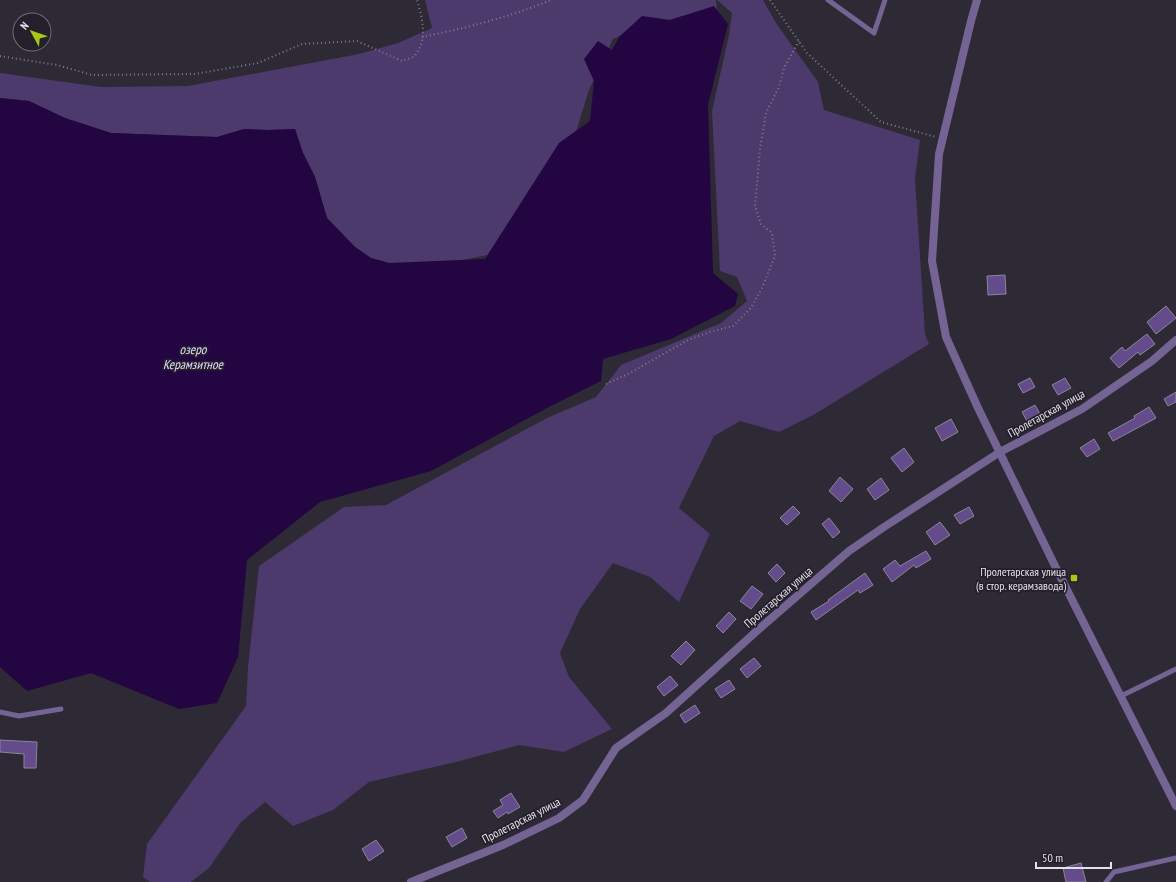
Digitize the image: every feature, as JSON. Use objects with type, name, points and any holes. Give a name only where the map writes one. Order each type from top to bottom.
[{"type":"street","points":[[977,0],[939,154],[932,261],[946,337],[978,408],[1176,806]]},
{"type":"street","name":"Пролетарская улица","points":[[411,882],[503,845],[559,818],[583,800],[616,748],[666,713],[769,620],[849,551],[1000,452],[1082,409],[1152,361],[1176,340]]},
{"type":"lane","points":[[828,0],[874,33],[885,0]]},
{"type":"lane","points":[[1121,696],[1176,669]]},
{"type":"lane","points":[[0,712],[20,716],[61,709]]},
{"type":"lane","points":[[1106,882],[1114,872],[1176,858]]},
{"type":"path","points":[[0,56],[57,65],[92,75],[196,74],[258,63],[302,44],[356,41],[402,61],[416,55],[422,43],[423,20],[418,0]]},
{"type":"path","points":[[422,37],[467,28],[535,7],[551,0]]},
{"type":"path","points":[[770,0],[807,53],[881,122],[942,139]]},
{"type":"path","points":[[606,384],[628,374],[688,340],[733,326],[751,308],[757,298],[775,256],[772,233],[761,224],[756,206],[760,149],[766,113],[779,87],[784,68],[799,41]]},
{"type":"shaded area","points":[[425,0],[716,0],[718,20],[682,16],[670,20],[646,24],[613,39],[589,90],[566,164],[497,253],[449,263],[389,263],[371,258],[355,247],[327,218],[315,177],[303,153],[295,129],[245,129],[217,137],[111,133],[65,118],[29,101],[0,98],[0,73],[101,87],[188,86],[359,54],[398,43],[432,28]]},
{"type":"shaded area","points":[[717,0],[763,0],[776,23],[818,82],[824,110],[920,140],[915,178],[925,334],[929,344],[815,414],[779,432],[740,421],[714,436],[679,508],[710,534],[679,602],[650,577],[613,563],[580,609],[560,653],[569,677],[612,729],[564,752],[519,745],[456,762],[369,782],[333,810],[293,826],[265,802],[241,822],[209,868],[191,882],[150,882],[143,877],[147,844],[246,706],[248,667],[259,566],[344,507],[386,505],[547,418],[596,397],[621,365],[721,323],[747,301],[737,277],[720,271],[712,111],[729,35],[732,13]]},
{"type":"water","name":"озеро Керамзитное","points":[[714,6],[728,24],[708,105],[713,273],[738,294],[735,306],[671,339],[603,359],[601,381],[545,409],[431,471],[320,502],[247,560],[238,657],[217,703],[179,709],[91,673],[27,691],[0,667],[0,98],[29,101],[65,118],[111,133],[217,137],[244,129],[295,129],[303,153],[315,177],[327,218],[355,247],[371,258],[389,263],[485,259],[559,143],[590,121],[594,81],[584,59],[598,41],[612,50],[620,36],[642,16],[670,20]]},
{"type":"building","points":[[1005,275],[1006,294],[988,295],[987,276]]},
{"type":"building","points":[[1166,306],[1176,318],[1156,334],[1147,322]]},
{"type":"building","points":[[1147,334],[1155,344],[1140,355],[1138,352],[1119,368],[1110,358],[1122,347],[1125,351]]},
{"type":"building","points":[[1030,378],[1035,387],[1023,393],[1018,384]]},
{"type":"building","points":[[1065,378],[1071,388],[1058,395],[1052,385]]},
{"type":"building","points":[[1176,392],[1176,402],[1168,406],[1164,399]]},
{"type":"building","points":[[1035,405],[1040,414],[1027,421],[1022,412]]},
{"type":"building","points":[[1149,407],[1156,418],[1113,441],[1108,433],[1135,418],[1134,416]]},
{"type":"building","points":[[951,419],[958,432],[942,441],[935,428]]},
{"type":"building","points":[[1094,439],[1100,449],[1087,457],[1080,448]]},
{"type":"building","points":[[904,448],[914,462],[902,472],[891,458]]},
{"type":"building","points":[[840,477],[853,489],[841,502],[829,491]]},
{"type":"building","points":[[881,478],[889,490],[875,500],[867,489]]},
{"type":"building","points":[[793,506],[800,513],[787,525],[780,518]]},
{"type":"building","points":[[969,507],[974,516],[960,524],[954,515]]},
{"type":"building","points":[[829,518],[840,532],[833,538],[822,524]]},
{"type":"building","points":[[940,522],[950,535],[935,545],[926,532]]},
{"type":"building","points":[[926,551],[931,559],[916,568],[914,565],[892,582],[883,569],[895,560],[900,566]]},
{"type":"building","points":[[777,564],[785,573],[776,582],[768,573]]},
{"type":"building","points":[[865,573],[873,585],[860,593],[858,590],[816,620],[811,612],[829,601],[828,600]]},
{"type":"building","points":[[752,586],[763,594],[751,609],[740,601]]},
{"type":"building","points":[[729,612],[736,619],[723,633],[716,626]]},
{"type":"building","points":[[686,641],[695,650],[681,665],[671,656]]},
{"type":"building","points":[[754,658],[761,666],[747,678],[740,669]]},
{"type":"building","points":[[670,676],[678,685],[664,696],[657,687]]},
{"type":"building","points":[[729,680],[735,689],[721,698],[715,689]]},
{"type":"building","points":[[695,705],[700,713],[685,723],[680,715]]},
{"type":"building","points":[[0,740],[37,742],[36,768],[24,768],[24,754],[0,752]]},
{"type":"building","points":[[511,793],[520,807],[508,814],[507,812],[498,818],[493,811],[503,805],[500,800]]},
{"type":"building","points":[[462,828],[467,838],[452,847],[446,837]]},
{"type":"building","points":[[376,840],[384,851],[369,861],[362,849]]},
{"type":"building","points":[[1081,863],[1086,882],[1066,882],[1063,868]]},
{"type":"place","name":"Пролетарская улица (в стор. керамзавода)","points":[[1074,578]]}]
